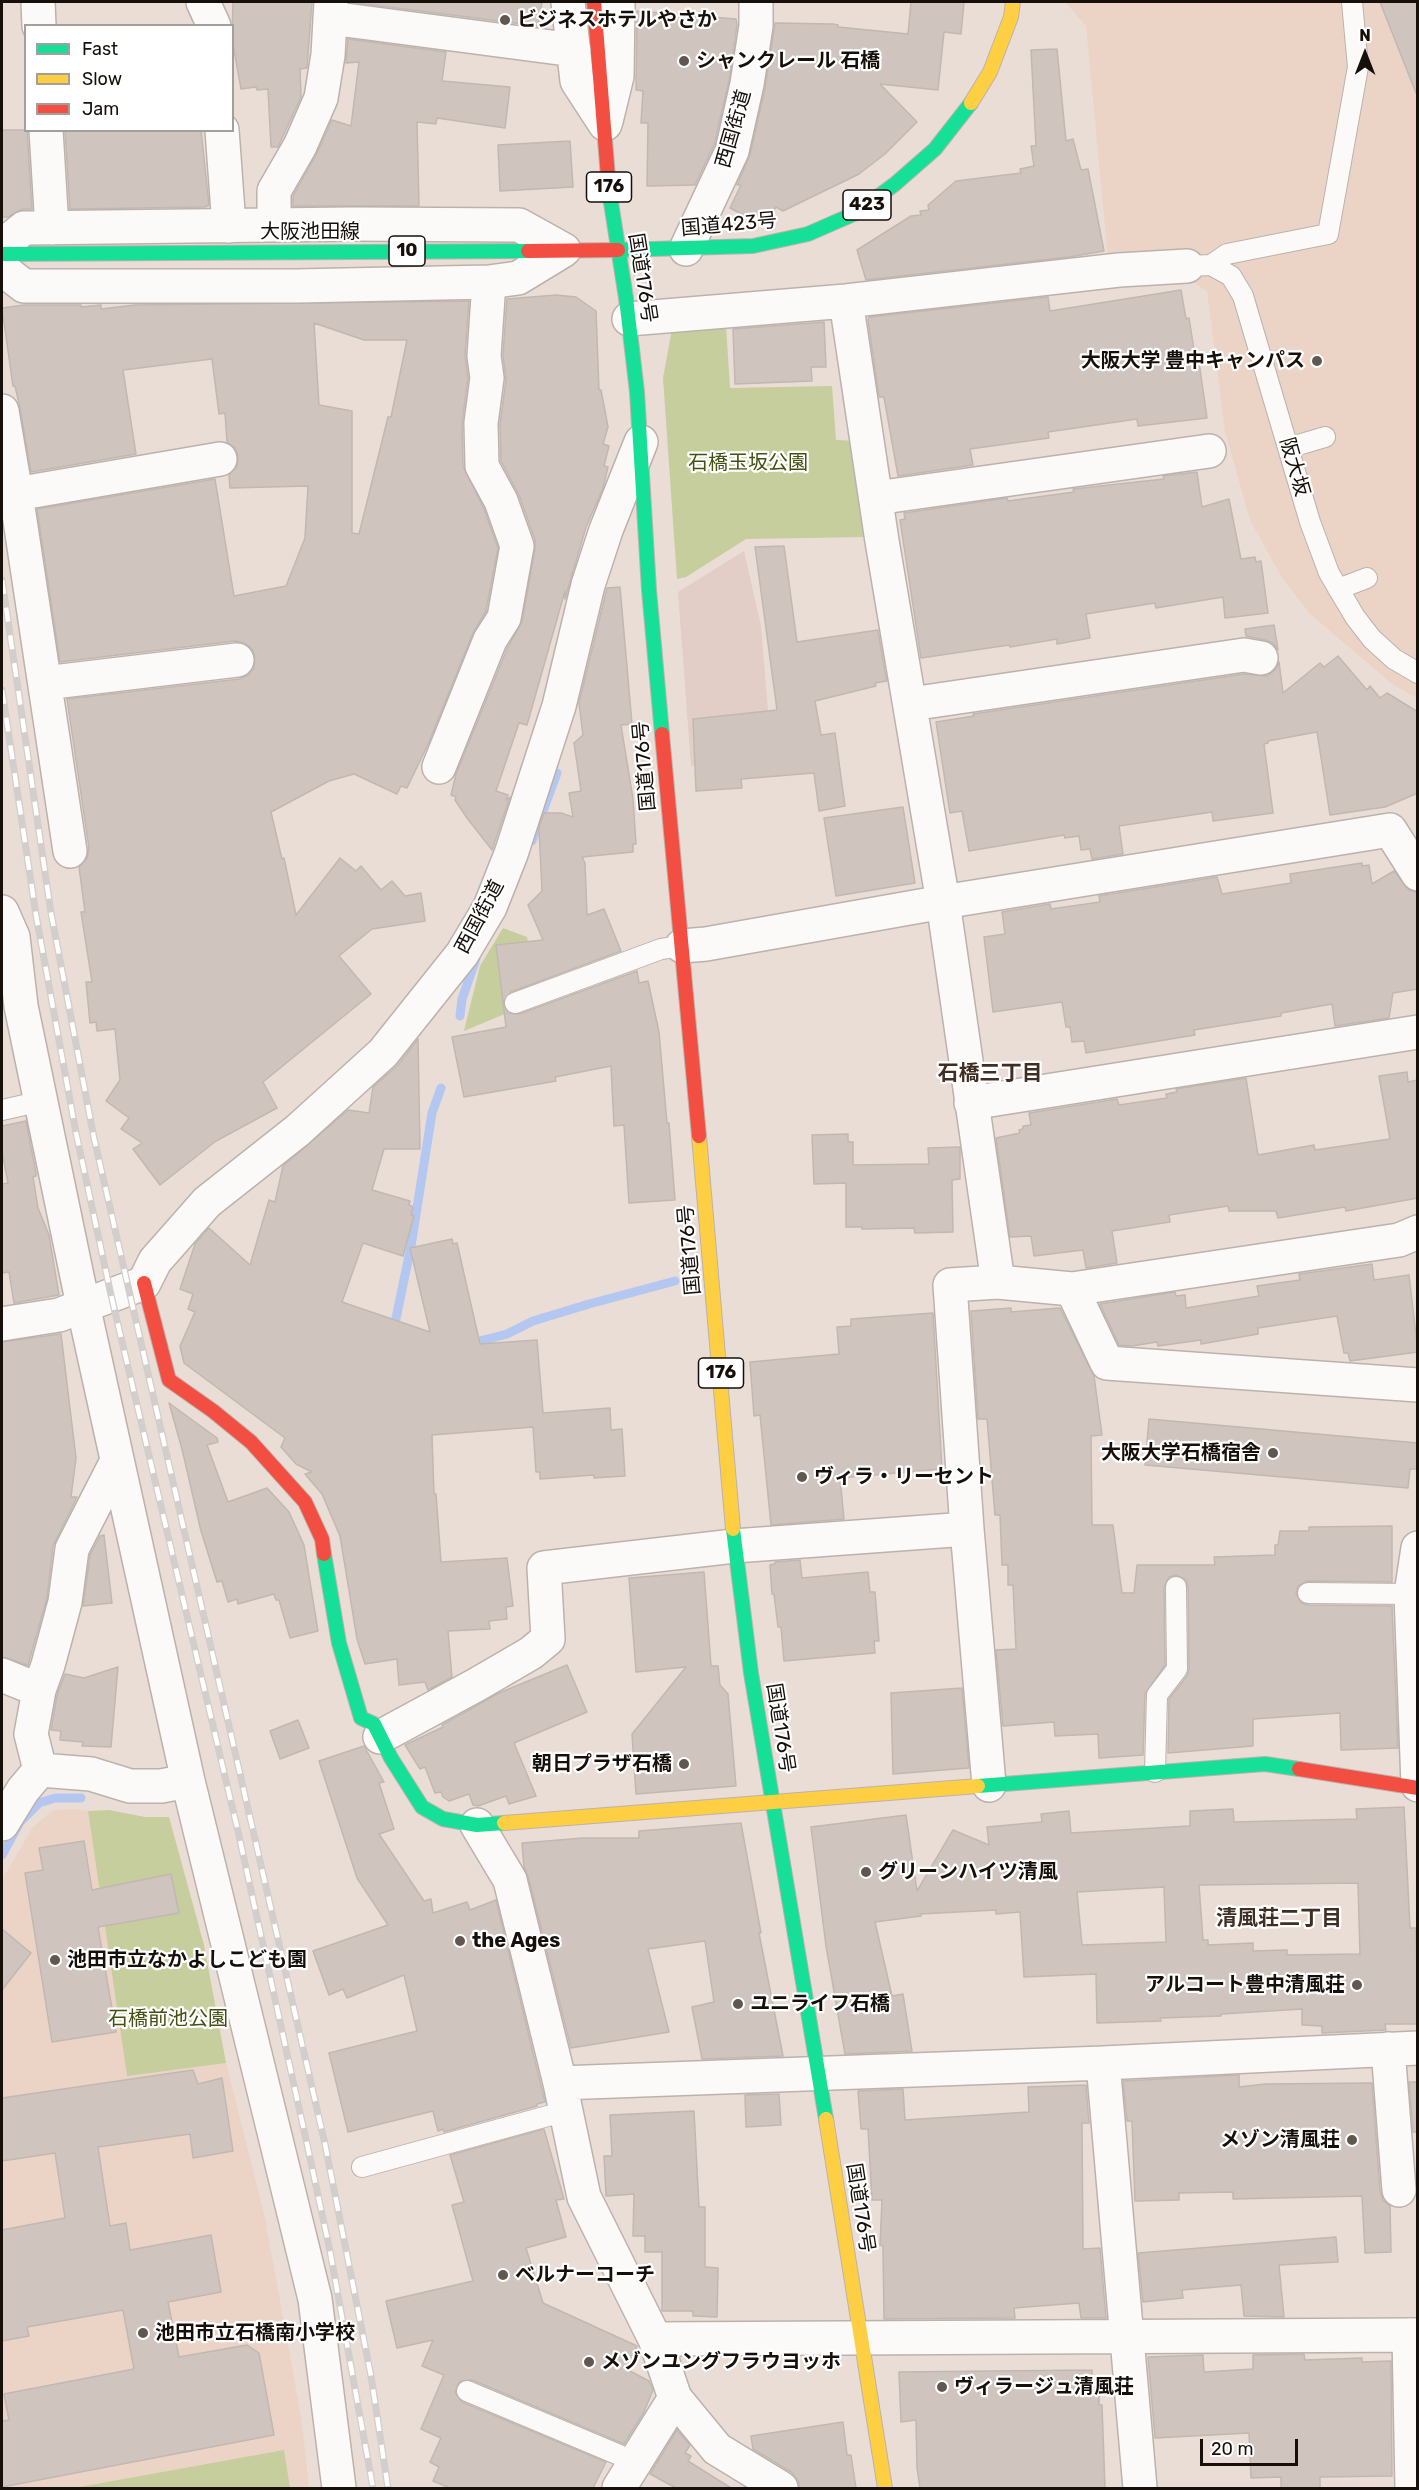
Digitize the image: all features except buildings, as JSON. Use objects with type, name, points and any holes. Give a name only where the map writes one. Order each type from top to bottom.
[{"type":"main road","name":"国道176号","points":[[594,2],[610,198],[629,319],[641,442],[649,590],[717,1332],[734,1546],[751,1673],[819,2074],[885,2488]]},
{"type":"main road","name":"国道423号","points":[[618,250],[753,246],[808,234],[856,213],[895,184],[934,149],[968,108],[990,72],[1011,17],[1013,2]]},
{"type":"main road","name":"大阪池田線","points":[[2,254],[618,250]]},
{"type":"main road","points":[[144,1283],[169,1380],[213,1411],[251,1442],[305,1502],[322,1539],[339,1642],[361,1718],[374,1724],[422,1807],[443,1819],[477,1825],[1265,1764],[1418,1786]]},
{"type":"street","points":[[38,2],[39,24]]},
{"type":"street","points":[[203,2],[213,24]]},
{"type":"street","points":[[568,2],[577,81],[605,124]]},
{"type":"street","points":[[605,124],[617,76],[618,2]]},
{"type":"street","name":"西国街道","points":[[686,249],[732,151],[747,84],[756,26],[756,2]]},
{"type":"street","points":[[274,225],[274,191],[300,147],[321,98],[328,55],[330,10],[574,50]]},
{"type":"street","points":[[46,132],[52,228]]},
{"type":"street","points":[[222,132],[229,226]]},
{"type":"street","points":[[2,246],[24,228],[519,225],[564,249],[518,278],[489,282],[286,286],[24,286],[2,270]]},
{"type":"street","points":[[629,319],[846,301],[1119,270],[1199,265]]},
{"type":"street","points":[[439,767],[490,640],[504,618],[517,546],[501,501],[482,466],[481,423],[487,378],[484,356],[489,282]]},
{"type":"street","points":[[846,301],[943,902],[998,1282]]},
{"type":"street","points":[[2,411],[70,851]]},
{"type":"street","name":"西国街道","points":[[144,1283],[155,1261],[207,1202],[297,1131],[383,1053],[462,954],[490,907],[511,854],[559,706],[588,585],[606,530],[641,442]]},
{"type":"street","points":[[876,498],[1209,451]]},
{"type":"street","points":[[16,494],[220,459]]},
{"type":"street","points":[[910,704],[1244,655],[1261,658]]},
{"type":"street","points":[[45,683],[237,660]]},
{"type":"street","points":[[682,946],[706,944],[943,902],[1390,830],[1418,874]]},
{"type":"street","points":[[2,912],[13,937],[11,1008],[42,1101],[83,1305],[188,1781],[315,2299],[339,2488]]},
{"type":"street","points":[[971,1103],[1418,1032]]},
{"type":"street","points":[[989,1785],[950,1286],[998,1282],[1072,1289],[1399,1240],[1418,1232]]},
{"type":"street","points":[[2,1324],[59,1315],[144,1283]]},
{"type":"street","points":[[1072,1289],[1107,1363],[1418,1385]]},
{"type":"street","points":[[40,1770],[31,1734],[39,1690],[65,1602],[72,1549],[117,1461]]},
{"type":"street","points":[[380,1737],[531,1653],[548,1639],[544,1568],[734,1546],[968,1529]]},
{"type":"street","points":[[1418,1548],[1410,1594],[1418,1786]]},
{"type":"street","points":[[2,1675],[39,1690]]},
{"type":"street","points":[[40,1770],[91,1774],[130,1786],[161,1786],[188,1781]]},
{"type":"street","points":[[2,1824],[23,1790],[40,1770]]},
{"type":"street","points":[[477,1825],[510,1880],[563,2097],[584,2198],[655,2339],[675,2397],[717,2449],[781,2488]]},
{"type":"street","points":[[563,2097],[819,2074],[1403,2049],[1399,2190]]},
{"type":"street","points":[[1103,2063],[1140,2488]]},
{"type":"street","points":[[655,2339],[1413,2335],[1412,2488]]},
{"type":"street","points":[[627,2475],[675,2397]]},
{"type":"lane","points":[[1199,265],[1227,254],[1328,234],[1358,67],[1352,2]]},
{"type":"lane","name":"阪大坂","points":[[1199,265],[1231,276],[1243,296],[1310,522],[1329,573],[1355,617],[1372,639],[1394,659],[1418,673]]},
{"type":"lane","points":[[1288,448],[1325,437]]},
{"type":"lane","points":[[1338,589],[1367,578]]},
{"type":"lane","points":[[515,1003],[661,949],[682,946]]},
{"type":"lane","points":[[2,1110],[42,1101]]},
{"type":"lane","points":[[1155,1772],[1157,1695],[1177,1670],[1176,1587]]},
{"type":"lane","points":[[1308,1593],[1410,1594]]},
{"type":"lane","points":[[362,2167],[563,2097]]},
{"type":"lane","points":[[467,2391],[627,2475]]},
{"type":"shaded area","name":"大阪大学 豊中キャンパス","points":[[1065,2],[1417,2],[1417,698],[1392,684],[1310,614],[1282,578],[1250,520],[1225,431],[1207,291],[1188,279],[1108,259],[1086,26]]},
{"type":"shaded area","points":[[744,551],[761,626],[772,759],[691,766],[678,592]]},
{"type":"shaded area","points":[[53,1810],[88,1811],[127,2075],[226,2063],[265,2218],[302,2422],[309,2488],[2,2488],[2,1880],[33,1827]]},
{"type":"green space","name":"石橋玉坂公園","points":[[726,326],[730,388],[832,386],[836,440],[856,441],[867,537],[746,539],[686,577],[677,579],[663,378],[672,329]]},
{"type":"green space","points":[[503,928],[527,937],[538,989],[507,993],[507,1013],[464,1031],[480,966]]},
{"type":"green space","name":"石橋前池公園","points":[[109,1810],[145,1817],[169,1817],[204,1945],[226,2063],[127,2076],[88,1811]]},
{"type":"green space","points":[[284,2450],[290,2488],[74,2488]]},
{"type":"waterway","points":[[532,841],[557,773]]},
{"type":"waterway","points":[[460,1016],[462,999],[476,959]]},
{"type":"waterway","points":[[393,1333],[411,1246],[432,1113],[441,1088]]},
{"type":"waterway","points":[[468,1344],[507,1334],[533,1321],[675,1281]]},
{"type":"waterway","points":[[2,1855],[20,1822],[39,1803],[55,1798],[81,1798]]},
{"type":"railway","points":[[2,580],[51,913],[94,1138],[325,2144],[371,2376],[388,2488]]},
{"type":"railway","points":[[2,690],[36,915],[76,1133],[111,1295],[237,1827],[307,2144],[330,2251],[373,2488]]},
{"type":"traffic: fast","points":[[618,250],[753,246],[808,234],[856,213],[895,184],[935,149],[971,103]]},
{"type":"traffic: fast","points":[[609,190],[626,298],[637,392],[649,590],[662,734]]},
{"type":"traffic: fast","points":[[2,254],[528,251]]},
{"type":"traffic: fast","points":[[733,1529],[751,1673],[826,2119]]},
{"type":"traffic: fast","points":[[324,1554],[339,1643],[361,1718],[374,1724],[391,1758],[422,1807],[443,1819],[477,1825],[504,1823]]},
{"type":"traffic: fast","points":[[978,1786],[1265,1764],[1299,1769]]},
{"type":"traffic: slow","points":[[971,103],[990,72],[1011,17],[1013,2]]},
{"type":"traffic: slow","points":[[699,1136],[733,1529]]},
{"type":"traffic: slow","points":[[504,1823],[978,1786]]},
{"type":"traffic: slow","points":[[826,2119],[885,2488]]},
{"type":"traffic: jam","points":[[594,2],[609,190]]},
{"type":"traffic: jam","points":[[528,251],[618,250]]},
{"type":"traffic: jam","points":[[662,734],[699,1136]]},
{"type":"traffic: jam","points":[[144,1283],[169,1380],[213,1411],[251,1442],[305,1502],[322,1539],[324,1554]]},
{"type":"traffic: jam","points":[[1299,1769],[1418,1788]]},
{"type":"place","name":"ビジネスホテルやさか","points":[[505,20]]},
{"type":"place","name":"シャンクレール 石橋","points":[[684,61]]},
{"type":"place","name":"大阪大学 豊中キャンパス","points":[[1317,361]]},
{"type":"place","name":"大阪大学石橋宿舎","points":[[1273,1453]]},
{"type":"place","name":"ヴィラ・リーセント","points":[[802,1477]]},
{"type":"place","name":"朝日プラザ石橋","points":[[684,1764]]},
{"type":"place","name":"グリーンハイツ清風","points":[[866,1872]]},
{"type":"place","name":"the Ages","points":[[460,1941]]},
{"type":"place","name":"池田市立なかよしこども園","points":[[55,1960]]},
{"type":"place","name":"アルコート豊中清風荘","points":[[1357,1985]]},
{"type":"place","name":"ユニライフ石橋","points":[[738,2004]]},
{"type":"place","name":"メゾン清風荘","points":[[1352,2140]]},
{"type":"place","name":"ベルナーコーチ","points":[[503,2275]]},
{"type":"place","name":"池田市立石橋南小学校","points":[[143,2333]]},
{"type":"place","name":"メゾンユングフラウヨッホ","points":[[589,2362]]},
{"type":"place","name":"ヴィラージュ清風荘","points":[[942,2387]]},
{"type":"district","name":"石橋三丁目","points":[[990,1074]]},
{"type":"district","name":"清風荘二丁目","points":[[1279,1919]]}]
